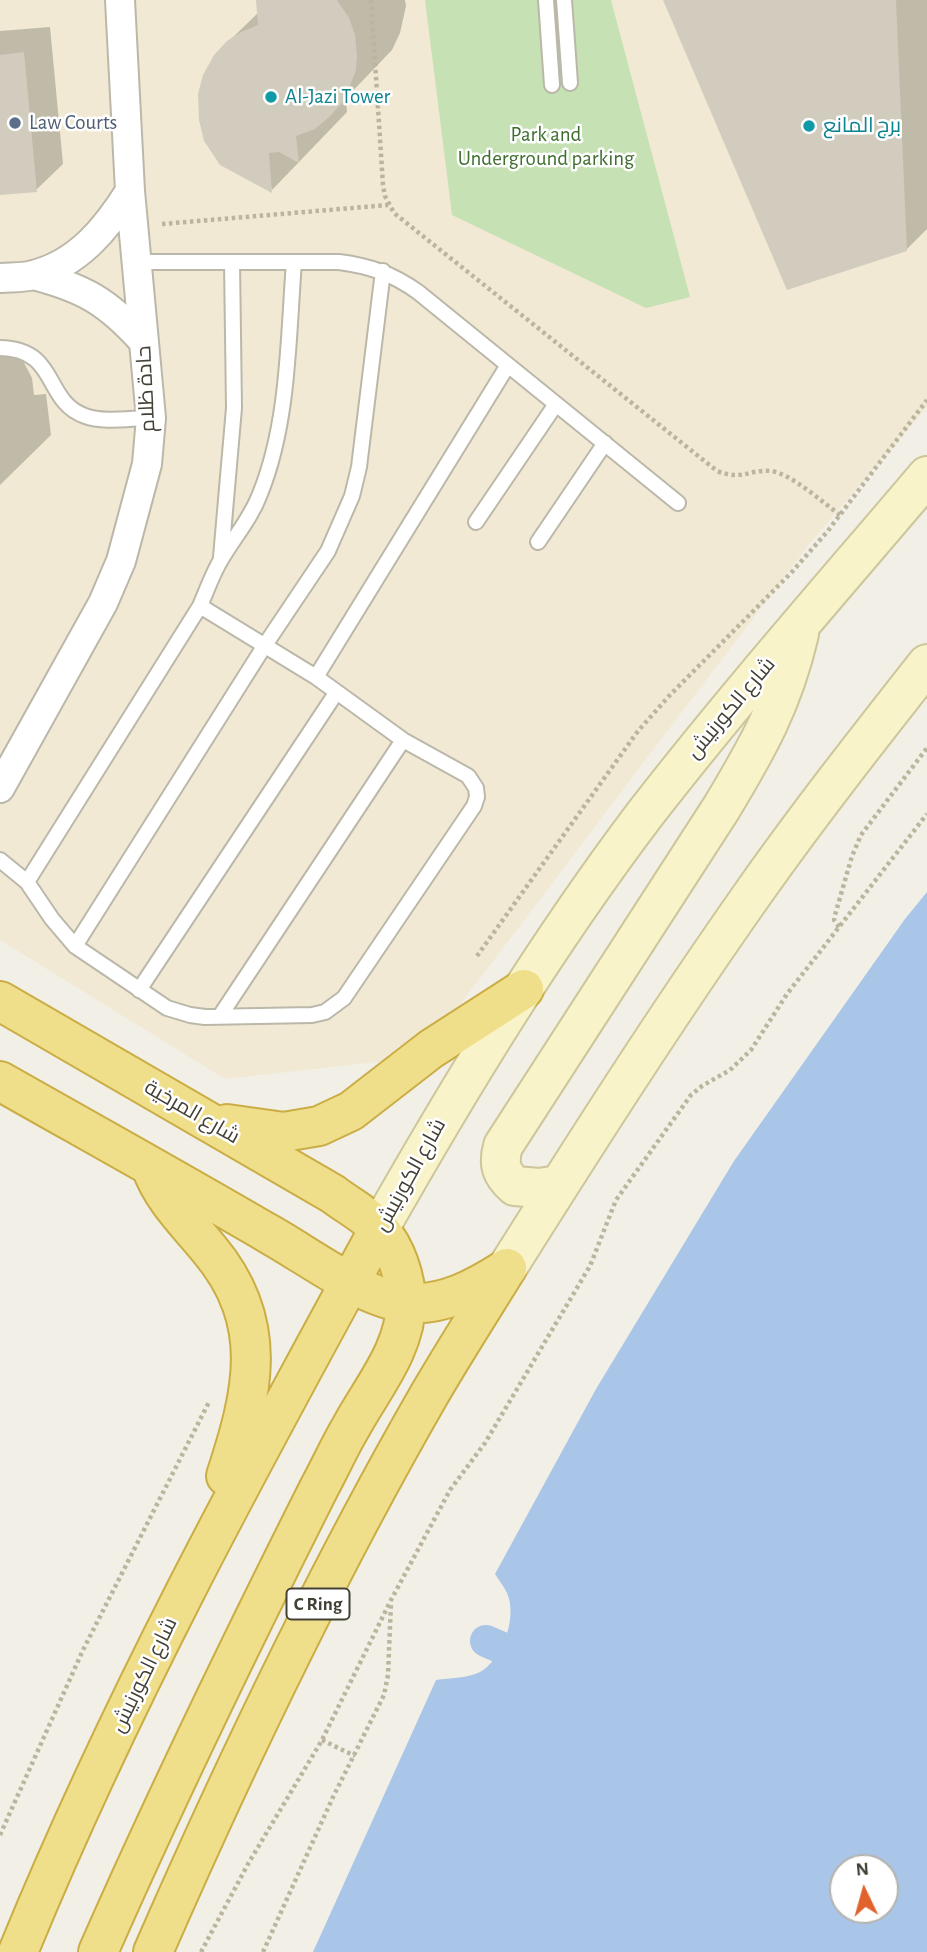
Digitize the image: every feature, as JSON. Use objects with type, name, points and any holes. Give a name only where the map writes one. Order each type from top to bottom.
[{"type":"highway","points":[[208,1121],[284,1132],[319,1126],[351,1111],[432,1049],[524,989]]},
{"type":"highway","name":"شارع المرخية","points":[[0,1001],[333,1194],[379,1229]]},
{"type":"highway","points":[[0,1081],[350,1282],[385,1298],[406,1303],[452,1298],[507,1268]]},
{"type":"highway","points":[[150,1165],[158,1186],[211,1252],[234,1287],[241,1302],[251,1347],[248,1402],[219,1498],[213,1536]]},
{"type":"highway","points":[[98,1952],[158,1816],[255,1616],[350,1427],[397,1345],[404,1325],[406,1303],[401,1269],[379,1229]]},
{"type":"highway","name":"شارع الكورنيش","points":[[18,1952],[79,1810],[213,1536],[379,1229]]},
{"type":"highway","name":"C Ring","points":[[153,1952],[253,1731],[317,1605],[422,1408],[507,1268]]},
{"type":"main road","name":"شارع الكورنيش","points":[[379,1229],[442,1117],[587,894],[707,735],[927,475]]},
{"type":"main road","points":[[559,1185],[539,1188],[515,1186],[506,1179],[501,1170],[499,1159],[503,1146],[750,760],[774,714],[790,672],[801,625]]},
{"type":"main road","name":"C Ring","points":[[507,1268],[602,1116],[755,891],[852,759],[927,664]]},
{"type":"street","name":"حادة ظلام","points":[[0,788],[80,648],[121,561],[146,464],[151,418],[130,191],[120,0]]},
{"type":"street","points":[[0,278],[33,275],[63,262],[90,244],[111,220],[130,191]]},
{"type":"street","points":[[33,275],[65,284],[94,298],[121,317],[143,341]]},
{"type":"lane","points":[[546,0],[552,85]]},
{"type":"lane","points":[[564,0],[570,83]]},
{"type":"lane","points":[[136,262],[339,262],[383,271],[418,292],[678,503]]},
{"type":"lane","points":[[221,559],[234,408],[232,262]]},
{"type":"lane","points":[[27,882],[200,606],[221,559],[249,517],[270,467],[283,401],[294,262]]},
{"type":"lane","points":[[75,946],[265,645],[328,551],[352,496],[363,438],[383,271]]},
{"type":"lane","points":[[0,348],[23,351],[34,357],[43,365],[63,400],[72,410],[86,417],[151,418]]},
{"type":"lane","points":[[316,677],[508,365]]},
{"type":"lane","points":[[476,522],[556,404]]},
{"type":"lane","points":[[538,542],[604,443]]},
{"type":"lane","points":[[0,860],[27,882],[52,919],[75,946],[167,1008],[205,1017],[312,1015],[325,1012],[344,998],[474,806],[476,788],[468,776],[403,740],[316,677],[200,606]]},
{"type":"lane","points":[[139,990],[336,693]]},
{"type":"lane","points":[[220,1016],[403,740]]},
{"type":"path","points":[[371,0],[383,185],[388,205],[401,221],[717,471],[737,476],[767,471],[785,475],[839,515]]},
{"type":"path","points":[[133,227],[388,205]]},
{"type":"path","points":[[477,956],[638,731],[678,686],[791,573],[927,400]]},
{"type":"path","points":[[839,927],[834,920],[835,915],[861,835],[927,748]]},
{"type":"path","points":[[201,1952],[248,1864],[322,1740],[391,1600],[450,1490],[485,1443],[590,1266],[616,1200],[691,1095],[730,1070],[751,1050],[786,994],[927,814]]},
{"type":"path","points":[[0,1835],[83,1650],[210,1400]]},
{"type":"path","points":[[263,1952],[304,1859],[387,1686],[391,1600]]},
{"type":"path","points":[[322,1740],[355,1756]]},
{"type":"shaded area","points":[[0,0],[927,0],[927,407],[810,543],[456,1010],[394,1060],[225,1079],[0,940]]},
{"type":"green space","name":"Park and Underground parking","points":[[425,0],[611,0],[690,297],[646,308],[452,215]]},
{"type":"water","points":[[927,892],[927,1952],[313,1952],[436,1680],[480,1672],[501,1648],[511,1614],[507,1593],[495,1574],[596,1389],[734,1161],[905,919]]},
{"type":"building","name":"Al-Jazi Tower","points":[[256,0],[337,0],[349,18],[355,35],[357,56],[356,70],[344,101],[315,129],[296,136],[299,163],[279,152],[269,153],[272,193],[220,165],[204,141],[199,120],[198,94],[203,75],[214,55],[227,41],[258,25]]},
{"type":"building","name":"برج المانع","points":[[663,0],[896,0],[907,251],[787,290]]},
{"type":"building","name":"Law Courts","points":[[24,52],[37,192],[0,195],[0,55]]},
{"type":"waterway","points":[[486,1641],[502,1648]]},
{"type":"place","name":"Al-Jazi Tower","points":[[271,97]]},
{"type":"place","name":"Law Courts","points":[[15,123]]},
{"type":"place","name":"برج المانع","points":[[809,126]]}]
